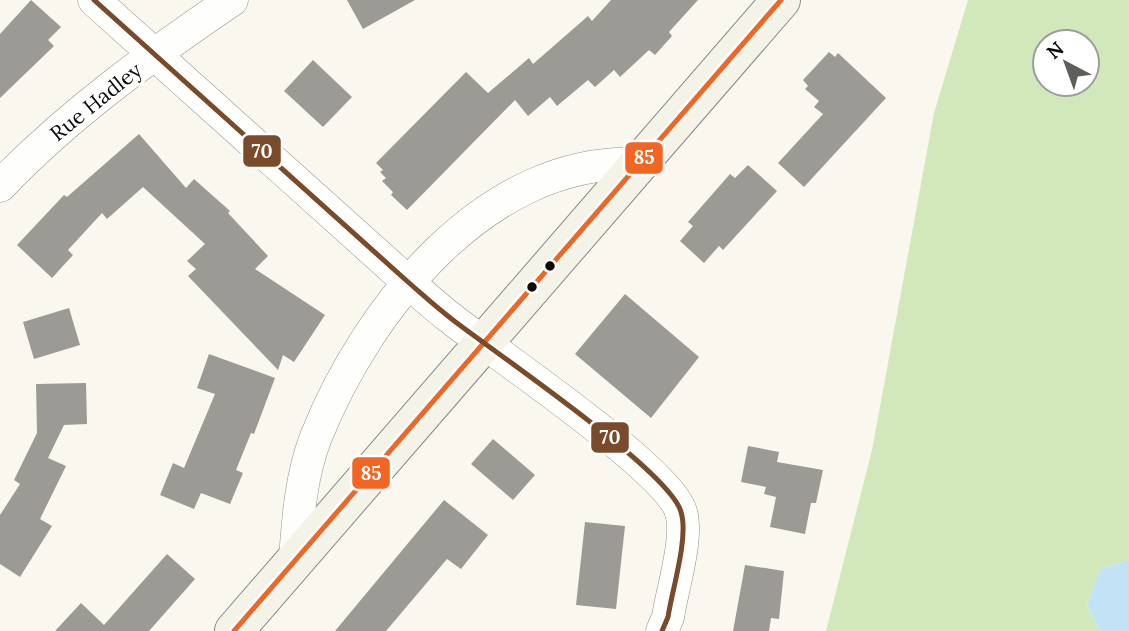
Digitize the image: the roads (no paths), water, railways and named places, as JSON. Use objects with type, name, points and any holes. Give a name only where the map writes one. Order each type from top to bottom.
[{"type":"main road","points":[[234,631],[781,0]]},
{"type":"street","points":[[94,0],[408,282],[519,366],[648,471],[676,499],[684,524],[668,617],[662,631]]},
{"type":"street","name":"Rue Hadley","points":[[0,186],[26,159],[153,55],[232,0]]},
{"type":"street","points":[[295,558],[299,510],[315,439],[337,391],[386,311],[408,282],[482,213],[510,194],[572,169],[604,163],[637,164]]},
{"type":"water","points":[[1129,560],[1129,631],[1100,631],[1087,605],[1100,569]]}]
